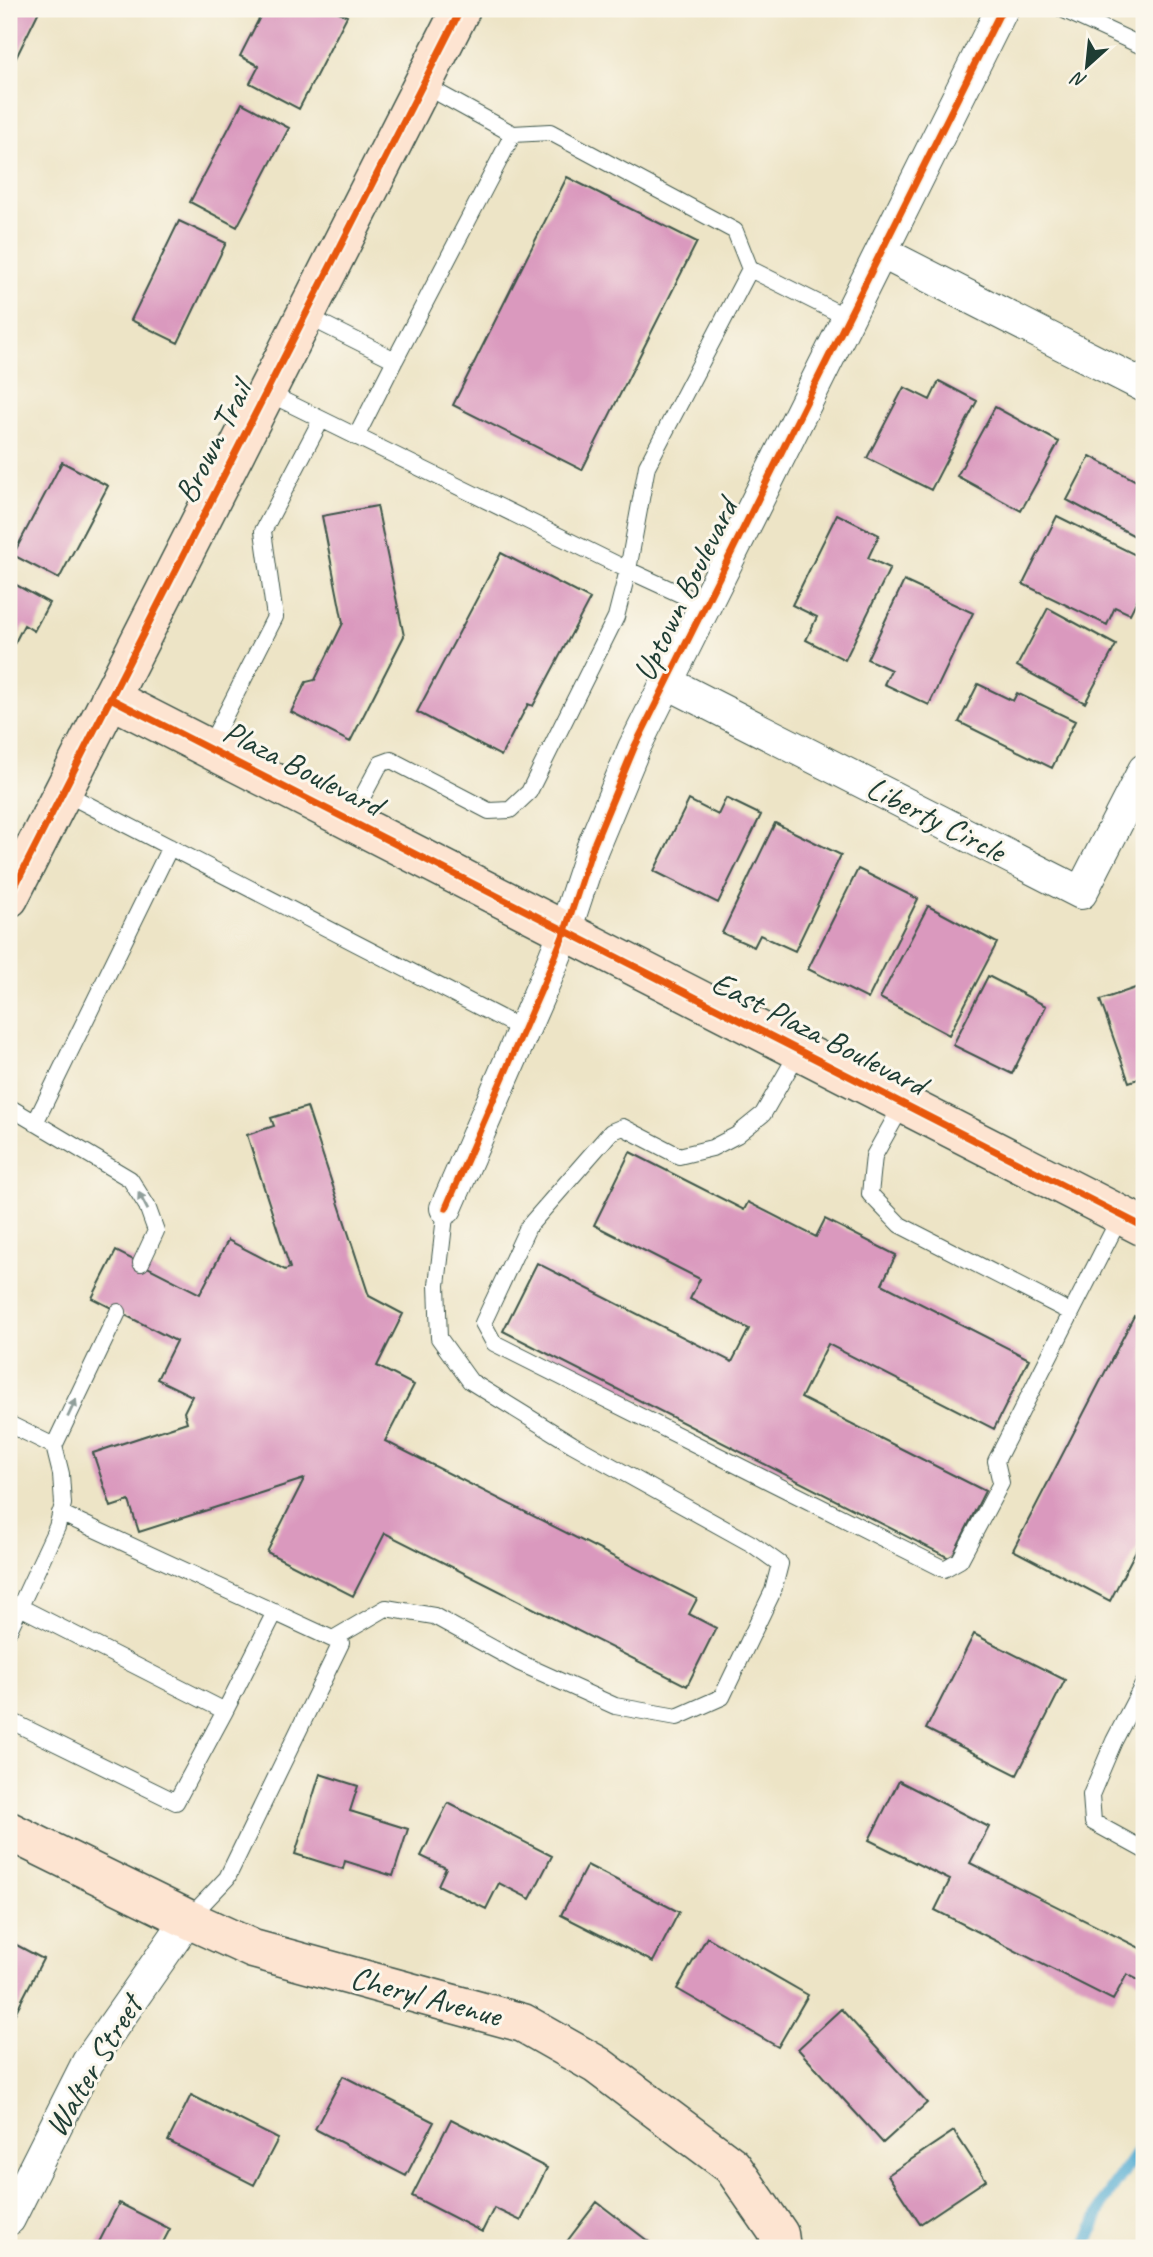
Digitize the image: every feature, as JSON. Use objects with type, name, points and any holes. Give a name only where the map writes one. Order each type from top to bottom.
[{"type":"street","name":"Brown Trail","points":[[9,898],[461,9]]},
{"type":"street","name":"Uptown Boulevard","points":[[446,1208],[565,931],[592,849],[634,748],[1002,9]]},
{"type":"street","points":[[881,252],[1144,386]]},
{"type":"street","name":"Liberty Circle","points":[[666,682],[1081,893],[1144,770]]},
{"type":"street","name":"Plaza Boulevard","points":[[110,698],[472,883]]},
{"type":"street","name":"East Plaza Boulevard","points":[[472,883],[1133,1221]]},
{"type":"street","name":"Cheryl Avenue","points":[[9,1831],[253,1949],[523,2023],[597,2065],[732,2166],[779,2234],[781,2248]]},
{"type":"street","name":"Walter Street","points":[[9,2219],[89,2062],[188,1919]]},
{"type":"lane","points":[[1062,9],[1144,47]]},
{"type":"lane","points":[[422,84],[513,134],[550,132],[735,231],[750,269],[848,318]]},
{"type":"lane","points":[[356,437],[513,134]]},
{"type":"lane","points":[[350,820],[380,764],[391,760],[489,811],[510,810],[529,792],[616,617],[628,570],[647,466],[750,269]]},
{"type":"lane","points":[[305,315],[396,360]]},
{"type":"lane","points":[[266,392],[704,605]]},
{"type":"lane","points":[[209,747],[275,617],[263,531],[321,419]]},
{"type":"lane","points":[[63,792],[524,1030]]},
{"type":"lane","points":[[34,1123],[170,847]]},
{"type":"lane","points":[[799,1051],[762,1114],[737,1135],[712,1148],[679,1156],[623,1126],[611,1132],[528,1227],[483,1323],[494,1343],[944,1569],[960,1560],[1000,1483],[996,1461],[1070,1312],[1133,1221]]},
{"type":"lane","points":[[903,1104],[874,1156],[870,1194],[900,1225],[1070,1312]]},
{"type":"lane","points":[[9,1107],[130,1179],[147,1206],[156,1231],[141,1264]]},
{"type":"lane","points":[[333,1639],[386,1608],[434,1616],[520,1663],[615,1706],[677,1717],[722,1697],[773,1591],[780,1564],[752,1544],[572,1444],[470,1381],[439,1338],[437,1285],[446,1208]]},
{"type":"lane","points":[[9,1630],[57,1527],[63,1504],[61,1474],[54,1446],[118,1312]]},
{"type":"lane","points":[[9,1424],[54,1446]]},
{"type":"lane","points":[[60,1514],[341,1643],[227,1878],[188,1919]]},
{"type":"lane","points":[[20,1607],[225,1711]]},
{"type":"lane","points":[[9,1720],[176,1802],[275,1612]]},
{"type":"lane","points":[[1144,1683],[1114,1741],[1091,1795],[1093,1822],[1144,1850]]},
{"type":"building","points":[[9,9],[40,9],[9,72]]},
{"type":"building","points":[[264,9],[282,9],[288,12],[290,9],[333,9],[347,16],[299,109],[250,83],[259,66],[240,56]]},
{"type":"building","points":[[242,103],[289,128],[237,227],[190,202]]},
{"type":"building","points":[[567,177],[697,242],[582,470],[453,405]]},
{"type":"building","points":[[179,221],[226,243],[178,343],[131,320]]},
{"type":"building","points":[[939,381],[977,401],[931,490],[867,458],[904,387],[930,400]]},
{"type":"building","points":[[995,407],[1059,442],[1021,511],[957,476]]},
{"type":"building","points":[[1090,456],[1144,485],[1144,541],[1067,500]]},
{"type":"building","points":[[62,462],[108,486],[59,579],[13,555]]},
{"type":"building","points":[[377,506],[404,636],[350,742],[291,712],[306,682],[315,680],[343,623],[322,516]]},
{"type":"building","points":[[837,514],[879,535],[868,558],[890,568],[845,660],[806,640],[817,617],[792,605]]},
{"type":"building","points":[[1057,516],[1144,559],[1144,586],[1130,614],[1115,607],[1107,625],[1023,584]]},
{"type":"building","points":[[501,553],[590,599],[533,706],[528,704],[501,756],[417,712]]},
{"type":"building","points":[[9,581],[49,603],[34,631],[24,625],[9,654]]},
{"type":"building","points":[[904,581],[973,613],[929,705],[884,684],[891,670],[867,659]]},
{"type":"building","points":[[1048,608],[1116,645],[1085,703],[1017,666]]},
{"type":"building","points":[[978,684],[1013,701],[1017,693],[1075,721],[1052,768],[959,722]]},
{"type":"building","points":[[726,798],[761,815],[718,903],[654,871],[689,800],[718,815]]},
{"type":"building","points":[[775,823],[841,855],[795,951],[760,935],[754,947],[722,933]]},
{"type":"building","points":[[858,869],[918,899],[868,999],[808,969]]},
{"type":"building","points":[[928,906],[997,943],[949,1035],[880,998]]},
{"type":"building","points":[[988,976],[1046,1006],[1012,1074],[953,1045]]},
{"type":"building","points":[[1144,985],[1144,1077],[1129,1082],[1100,1000]]},
{"type":"building","points":[[307,1107],[369,1296],[403,1314],[377,1366],[414,1385],[385,1441],[697,1599],[689,1614],[716,1628],[687,1686],[385,1533],[353,1596],[267,1552],[304,1479],[139,1532],[129,1501],[111,1507],[93,1453],[187,1422],[184,1412],[192,1396],[157,1379],[176,1341],[92,1298],[116,1251],[200,1294],[228,1240],[285,1270],[290,1268],[247,1135],[274,1126],[271,1118]]},
{"type":"building","points":[[630,1152],[744,1210],[748,1202],[816,1237],[825,1219],[896,1255],[882,1284],[1029,1359],[994,1429],[828,1344],[801,1398],[985,1491],[951,1559],[503,1331],[537,1263],[732,1362],[749,1329],[690,1299],[700,1279],[594,1225]]},
{"type":"building","points":[[1134,1316],[1144,1321],[1144,1535],[1110,1601],[1013,1550]]},
{"type":"building","points":[[974,1634],[1065,1680],[1017,1775],[926,1729]]},
{"type":"building","points":[[320,1774],[358,1786],[350,1811],[408,1829],[393,1876],[345,1861],[343,1869],[295,1854]]},
{"type":"building","points":[[899,1781],[989,1827],[970,1863],[1144,1950],[1144,1983],[1127,1974],[1113,2000],[935,1910],[950,1880],[869,1840]]},
{"type":"building","points":[[448,1803],[552,1856],[530,1899],[499,1883],[486,1909],[438,1885],[446,1868],[421,1856]]},
{"type":"building","points":[[587,1865],[679,1912],[653,1962],[561,1915]]},
{"type":"building","points":[[707,1937],[808,1995],[778,2047],[677,1989]]},
{"type":"building","points":[[9,1941],[43,1959],[9,2025]]},
{"type":"building","points":[[841,2009],[927,2103],[883,2143],[798,2049]]},
{"type":"building","points":[[343,2076],[434,2122],[406,2176],[315,2129]]},
{"type":"building","points":[[191,2095],[278,2139],[254,2185],[168,2141]]},
{"type":"building","points":[[451,2119],[547,2168],[521,2221],[494,2208],[482,2232],[412,2196]]},
{"type":"building","points":[[954,2131],[986,2180],[920,2224],[888,2175]]},
{"type":"building","points":[[597,2202],[657,2248],[562,2248]]},
{"type":"building","points":[[119,2203],[170,2229],[160,2248],[96,2248]]},
{"type":"waterway","points":[[1085,2248],[1105,2199],[1144,2142]]},
{"type":"cycle path","points":[[9,898],[461,9]]},
{"type":"cycle path","points":[[446,1208],[547,976],[592,849],[634,748],[1002,9]]},
{"type":"cycle path","points":[[110,698],[1144,1227]]}]
